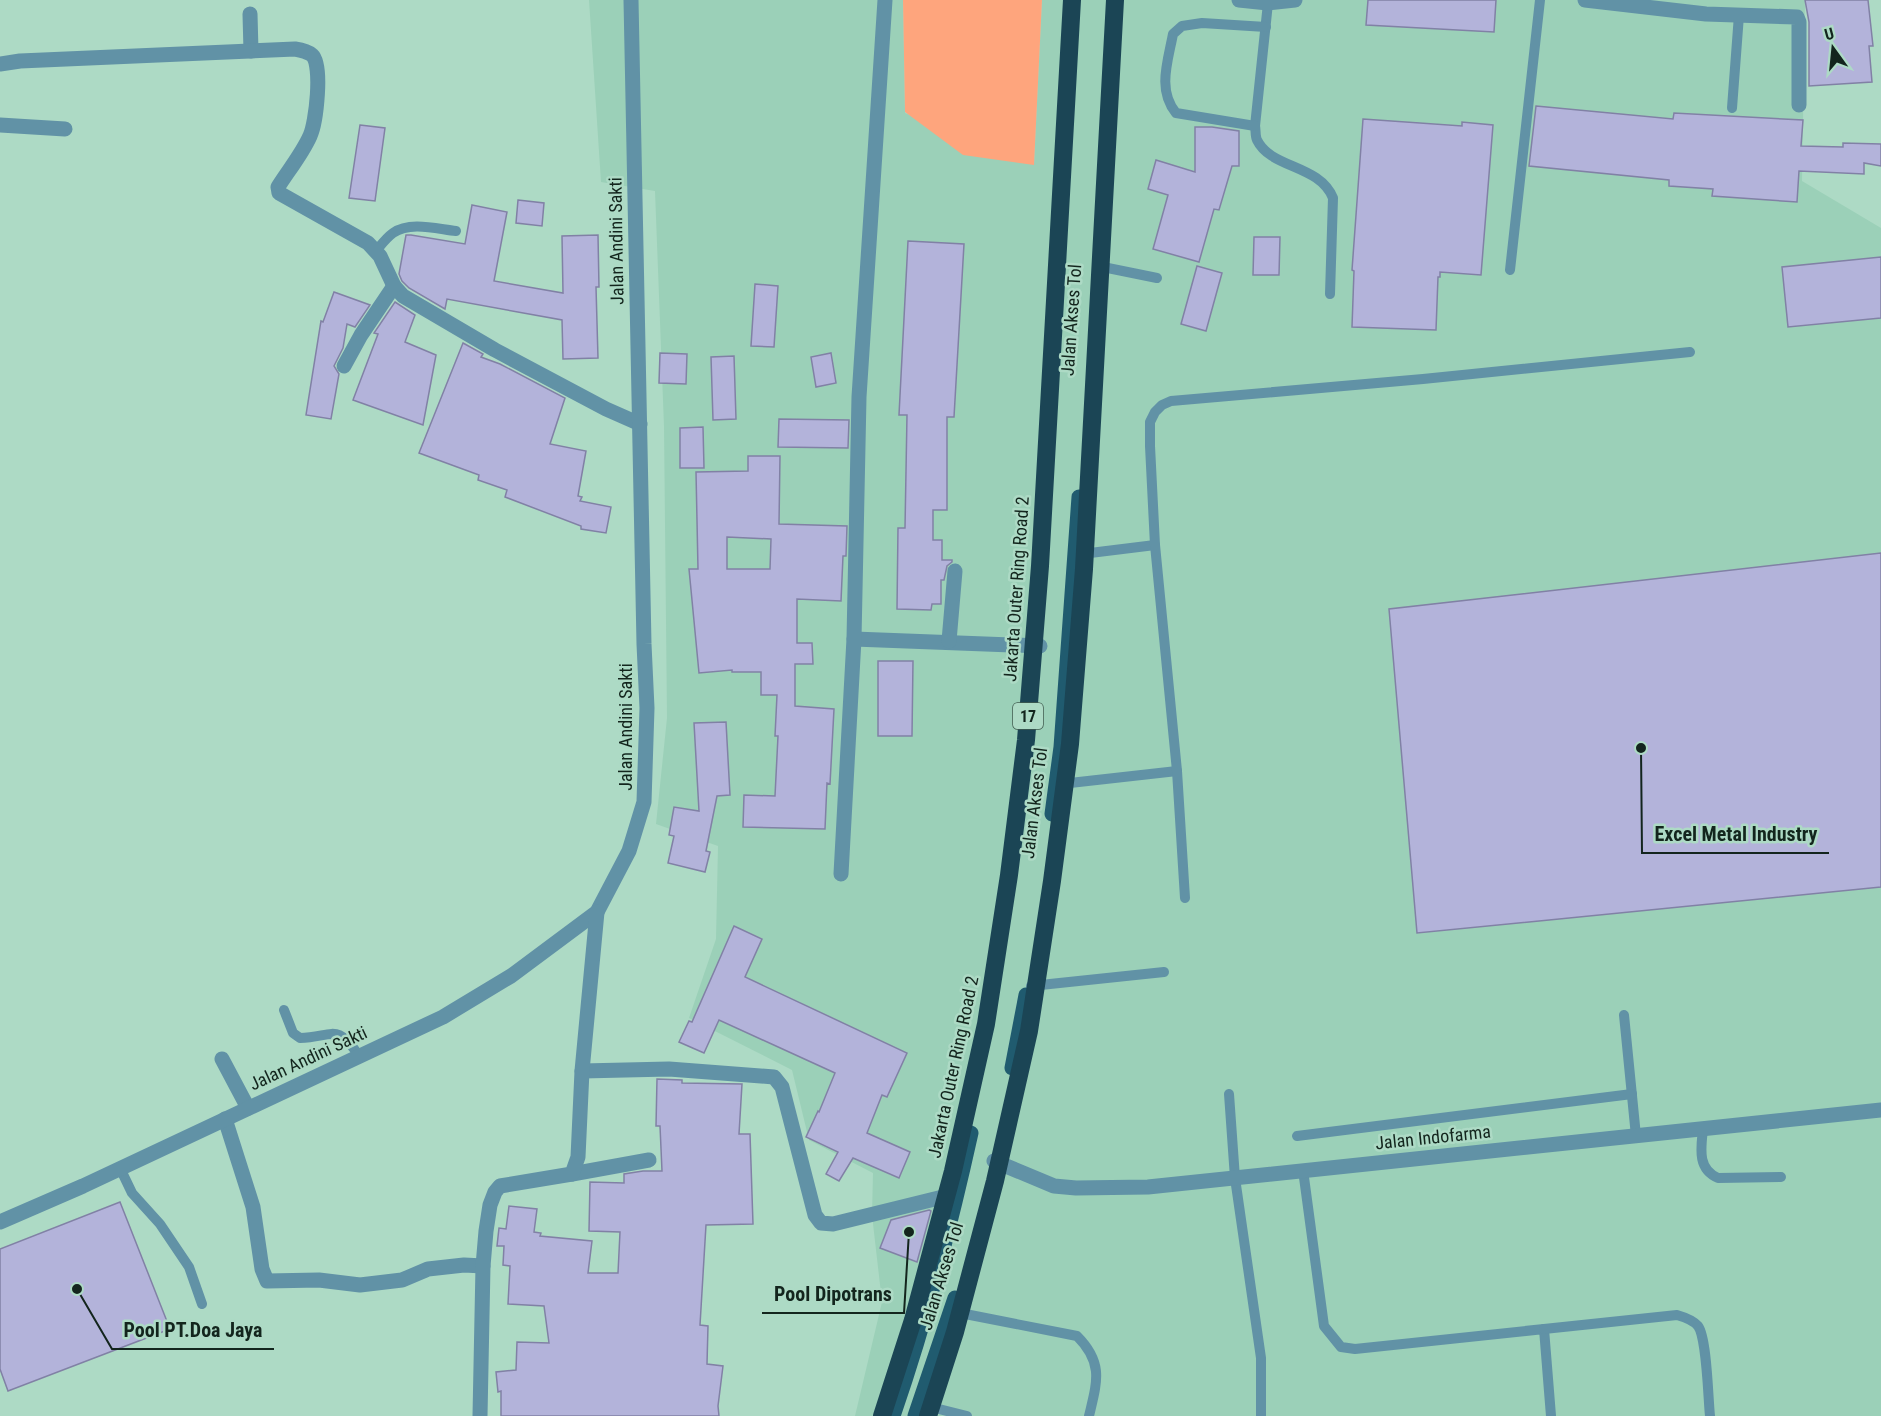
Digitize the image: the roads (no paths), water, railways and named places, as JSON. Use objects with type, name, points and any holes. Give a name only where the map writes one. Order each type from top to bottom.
[{"type":"highway","name":"Jakarta Outer Ring Road 2","points":[[882,1416],[913,1320],[953,1171],[986,1023],[1009,875],[1026,740],[1040,566],[1072,0]]},
{"type":"highway","points":[[921,1412],[955,1332],[998,1170],[1029,1031],[1052,880],[1070,744],[1084,569],[1113,0]]},
{"type":"main road","name":"Jalan Akses Tol","points":[[893,1416],[924,1317],[957,1194],[994,1026],[1014,886],[1040,645],[1080,0]]},
{"type":"main road","name":"Jalan Akses Tol","points":[[921,1412],[994,1161],[1028,987],[1044,883],[1061,747],[1113,0]]},
{"type":"main road","points":[[924,1317],[950,1317]]},
{"type":"street","name":"Jalan Andini Sakti","points":[[0,1222],[443,1017],[511,976],[597,912],[629,851],[644,802],[647,708],[629,419],[631,0]]},
{"type":"street","points":[[841,874],[854,639],[859,396],[885,0]]},
{"type":"street","points":[[1239,0],[1268,3],[1295,0]]},
{"type":"street","points":[[1586,0],[1706,14],[1797,18],[1798,105]]},
{"type":"street","points":[[250,14],[251,51]]},
{"type":"street","points":[[0,64],[20,61],[295,49],[313,56],[318,76],[315,123],[310,137],[278,187],[279,193],[368,243],[380,256],[394,286],[403,296],[495,350],[629,419]]},
{"type":"street","points":[[0,125],[65,129]]},
{"type":"street","points":[[344,366],[361,335],[394,286]]},
{"type":"street","points":[[949,641],[955,571]]},
{"type":"street","points":[[854,639],[1040,645]]},
{"type":"street","points":[[572,1174],[578,1157],[582,1071],[597,912]]},
{"type":"street","points":[[222,1059],[248,1108]]},
{"type":"street","points":[[582,1071],[669,1069],[774,1077],[782,1087],[815,1215],[821,1223],[833,1224],[957,1194]]},
{"type":"street","name":"Jalan Indofarma","points":[[994,1161],[1054,1186],[1148,1187],[1881,1110]]},
{"type":"street","points":[[225,1119],[253,1208],[262,1269],[267,1281],[319,1280],[360,1285],[402,1280],[428,1269],[464,1265],[483,1266]]},
{"type":"street","points":[[480,1416],[483,1266],[490,1205],[495,1192],[500,1186],[648,1160]]},
{"type":"lane","points":[[1510,270],[1540,0]]},
{"type":"lane","points":[[1268,3],[1255,126],[1257,139],[1267,152],[1322,180],[1329,189],[1333,198],[1330,294]]},
{"type":"lane","points":[[1732,108],[1739,15]]},
{"type":"lane","points":[[1255,126],[1176,113],[1168,104],[1164,85],[1173,34],[1182,26],[1202,23],[1266,27]]},
{"type":"lane","points":[[376,251],[394,232],[402,229],[456,231]]},
{"type":"lane","points":[[1094,265],[1157,278]]},
{"type":"lane","points":[[1185,898],[1177,771],[1155,546],[1150,422],[1161,405],[1171,401],[1690,352]]},
{"type":"lane","points":[[1075,555],[1155,546]]},
{"type":"lane","points":[[1055,784],[1177,771]]},
{"type":"lane","points":[[1028,987],[1164,972]]},
{"type":"lane","points":[[284,1010],[293,1033],[300,1038],[332,1033],[340,1035],[350,1042],[359,1056]]},
{"type":"lane","points":[[1624,1015],[1636,1136]]},
{"type":"lane","points":[[1229,1094],[1235,1178],[1261,1358],[1261,1416]]},
{"type":"lane","points":[[1297,1136],[1632,1094]]},
{"type":"lane","points":[[1703,1129],[1702,1165],[1710,1175],[1718,1178],[1781,1177]]},
{"type":"lane","points":[[120,1168],[132,1193],[160,1224],[189,1267],[202,1304]]},
{"type":"lane","points":[[1303,1170],[1324,1326],[1341,1347],[1355,1349],[1677,1315],[1688,1319],[1698,1327],[1703,1345],[1710,1416]]},
{"type":"lane","points":[[950,1317],[1077,1336],[1088,1347],[1096,1361],[1097,1382],[1089,1416]]},
{"type":"lane","points":[[1544,1329],[1551,1416]]},
{"type":"lane","points":[[921,1412],[967,1416]]},
{"type":"place","name":"Excel Metal Industry","points":[[1641,748]]},
{"type":"place","name":"Pool Dipotrans","points":[[909,1232]]},
{"type":"place","name":"Pool PT.Doa Jaya","points":[[77,1289]]}]
